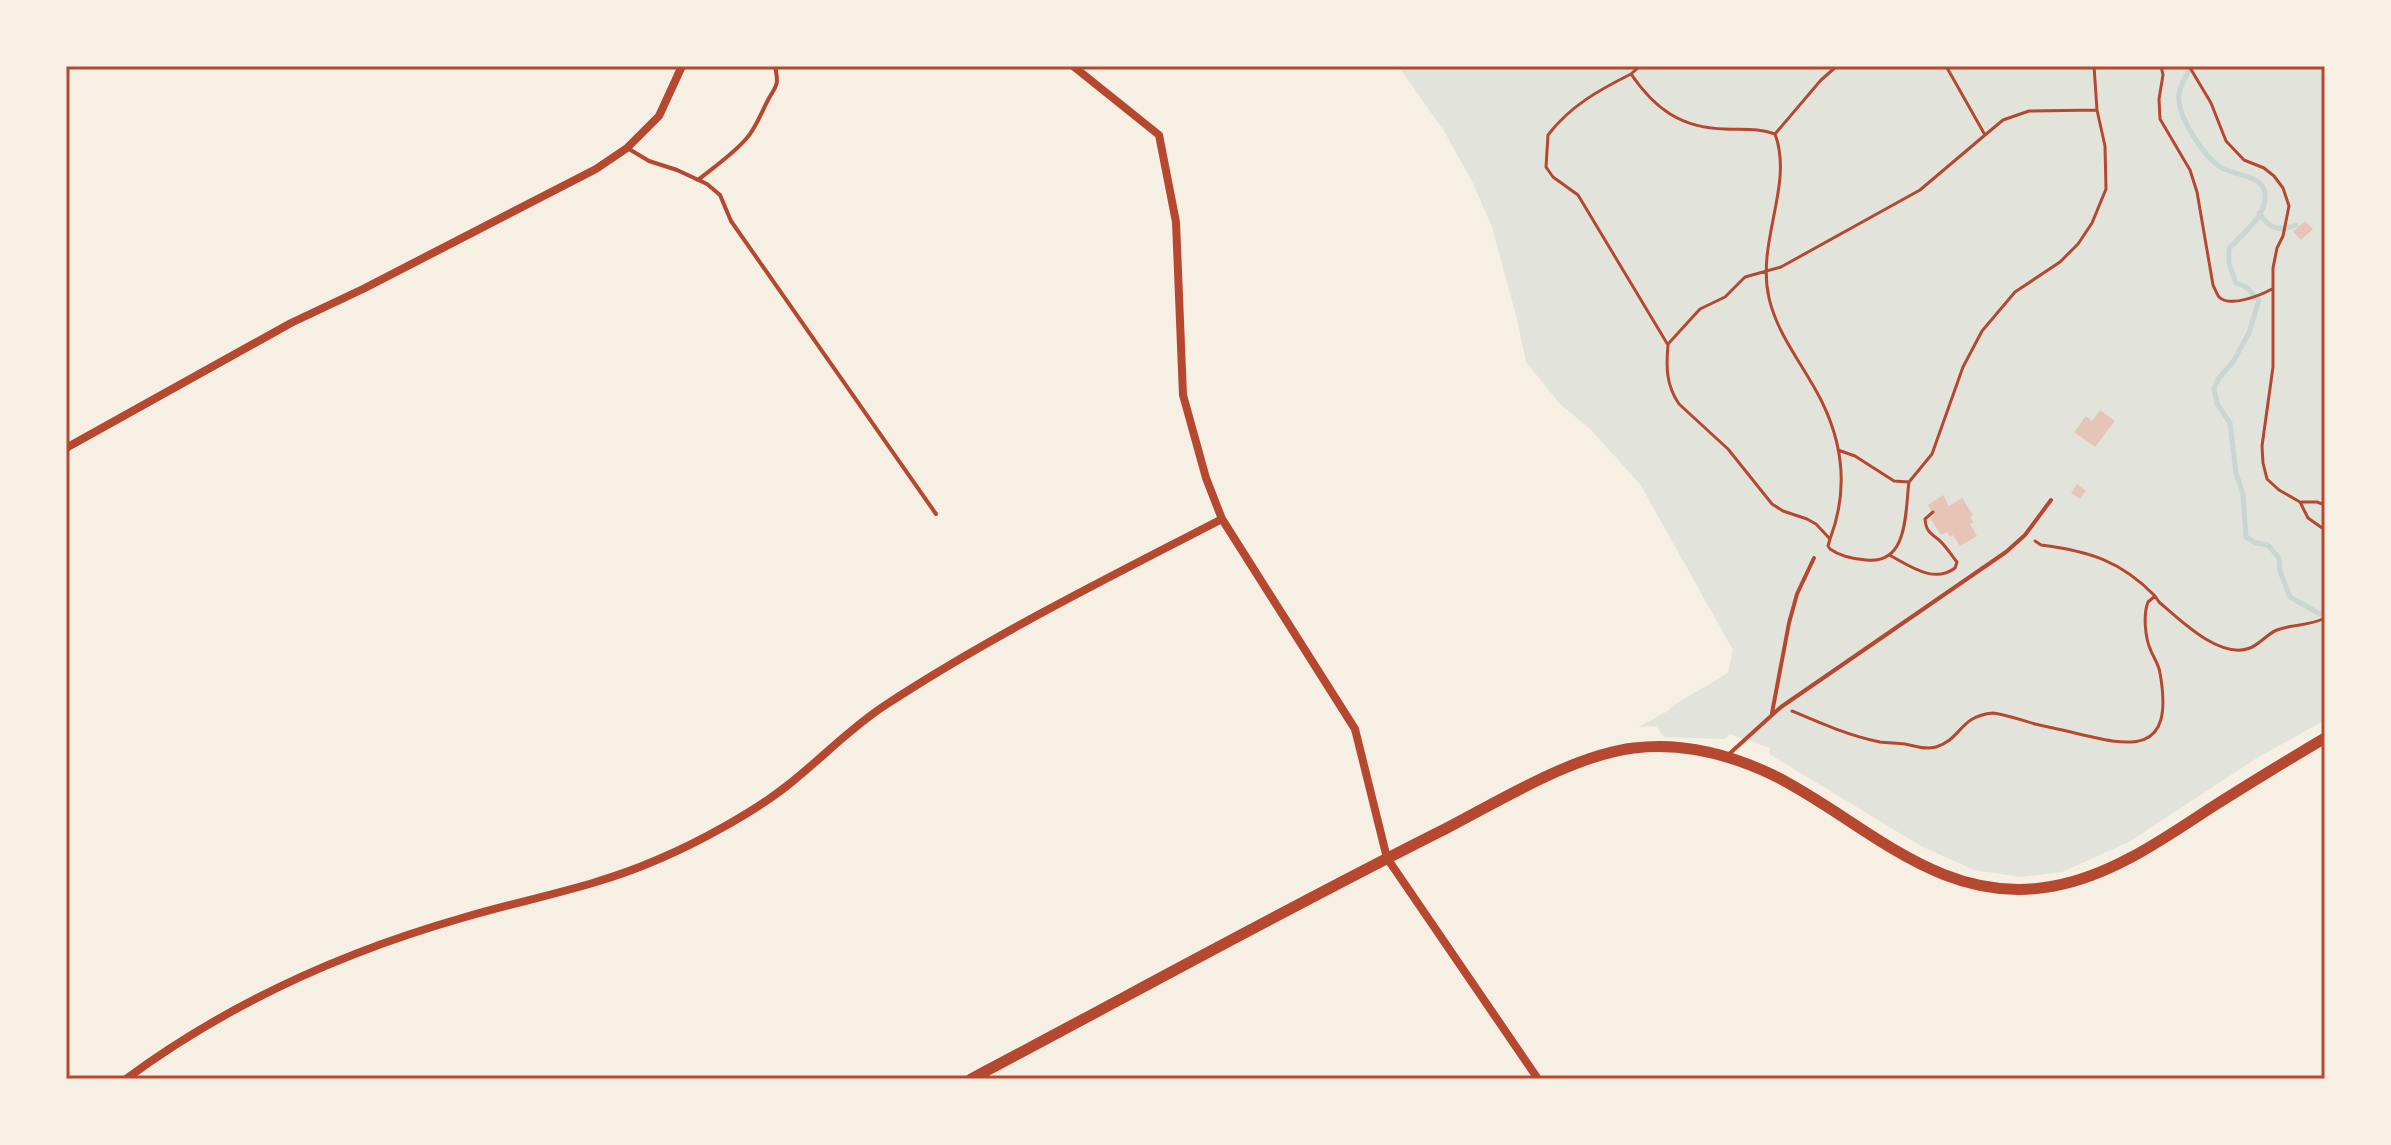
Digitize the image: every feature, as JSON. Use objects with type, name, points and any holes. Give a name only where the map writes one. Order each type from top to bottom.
[{"type":"street","points":[[66,448],[291,323],[596,169],[627,148],[659,116],[682,66]]},
{"type":"street","points":[[1073,66],[1159,135],[1176,222],[1183,395],[1206,478],[1222,519],[1355,729],[1387,858],[1538,1079]]},
{"type":"street","points":[[126,1079],[171,1048],[298,978],[451,921],[582,888],[689,845],[788,785],[862,720],[946,665],[1222,519]]},
{"type":"street","points":[[971,1079],[1387,858],[1567,768],[1613,751],[1637,747],[1686,747],[1727,757],[1775,776],[1882,844],[1923,866],[1987,887],[2032,889],[2079,880],[2146,848],[2325,738]]},
{"type":"lane","points":[[698,180],[745,141],[752,131],[777,88],[775,66]]},
{"type":"lane","points":[[627,148],[649,161],[707,184],[720,195],[731,221],[936,514]]},
{"type":"lane","points":[[1727,757],[1772,713],[2006,552],[2025,535],[2051,500]]},
{"type":"lane","points":[[1772,713],[1789,623],[1797,594],[1814,558]]},
{"type":"path","points":[[1640,66],[1631,74],[1596,91],[1556,124],[1548,135],[1546,167],[1553,177],[1578,195],[1668,345],[1668,383],[1679,404],[1728,449],[1772,504],[1816,524],[1830,539]]},
{"type":"path","points":[[1775,134],[1837,66]]},
{"type":"path","points":[[1946,66],[1985,135]]},
{"type":"path","points":[[1631,74],[1647,97],[1661,110],[1679,119],[1700,126],[1765,130],[1775,134],[1781,163],[1765,271],[1769,298],[1777,322],[1822,403],[1838,450],[1842,469],[1841,503],[1828,546],[1852,558],[1873,561],[1891,556],[1898,547],[1909,482],[1932,454],[1963,367],[1982,331],[2015,292],[2060,262],[2078,244],[2092,223],[2106,189],[2105,146],[2097,110],[2094,66]]},
{"type":"path","points":[[2161,66],[2160,119],[2190,170],[2218,297],[2226,301],[2258,296],[2272,289]]},
{"type":"path","points":[[2189,66],[2211,103],[2226,141],[2244,160],[2264,168],[2283,188],[2289,206],[2283,236],[2277,248],[2272,289],[2273,367],[2262,446],[2263,463],[2267,479],[2279,490],[2300,502],[2325,505]]},
{"type":"path","points":[[1668,345],[1700,309],[1725,297],[1745,277],[1781,267],[1920,190],[2003,120],[2029,111],[2097,110]]},
{"type":"path","points":[[1838,450],[1871,465],[1894,481],[1909,482]]},
{"type":"path","points":[[2300,502],[2308,518],[2325,530]]},
{"type":"path","points":[[1891,556],[1925,574],[1949,573],[1955,568],[1957,562],[1925,526],[1925,519],[1933,512]]},
{"type":"path","points":[[2025,535],[2041,545],[2089,553],[2112,562],[2140,580],[2159,602],[2198,635],[2218,646],[2233,650],[2248,649],[2273,632],[2316,623],[2324,618]]},
{"type":"path","points":[[1781,707],[1818,724],[1880,742],[1924,748],[1949,741],[1978,714],[1993,713],[2112,743],[2145,740],[2158,729],[2163,712],[2160,669],[2149,647],[2146,622],[2146,607],[2155,596]]},
{"type":"shaded area","points":[[1398,66],[2325,66],[2325,720],[2257,758],[2129,842],[2062,872],[2021,877],[1974,870],[1921,846],[1769,754],[1770,748],[1730,734],[1725,739],[1664,737],[1656,726],[1638,727],[1728,673],[1733,650],[1640,484],[1590,429],[1560,404],[1526,362],[1492,227],[1472,181],[1444,131]]},
{"type":"building","points":[[2305,221],[2313,229],[2301,240],[2293,232]]},
{"type":"building","points":[[2100,410],[2115,421],[2095,447],[2074,432],[2086,416],[2092,421]]},
{"type":"building","points":[[2077,484],[2086,491],[2080,499],[2071,493]]},
{"type":"building","points":[[1943,495],[1949,506],[1962,498],[1973,515],[1970,517],[1974,522],[1970,524],[1977,536],[1960,546],[1953,535],[1950,537],[1947,532],[1941,535],[1930,518],[1934,515],[1928,505]]},
{"type":"waterway","points":[[2192,66],[2179,94],[2182,113],[2192,134],[2220,167],[2253,179],[2265,194],[2258,217],[2229,249],[2229,263],[2236,283],[2246,287],[2259,300],[2249,333],[2214,388],[2217,404],[2230,423],[2236,473],[2243,494],[2246,537],[2268,545],[2279,558],[2280,571],[2290,597],[2320,614],[2325,612]]},
{"type":"waterway","points":[[2259,213],[2275,228],[2296,225]]}]
